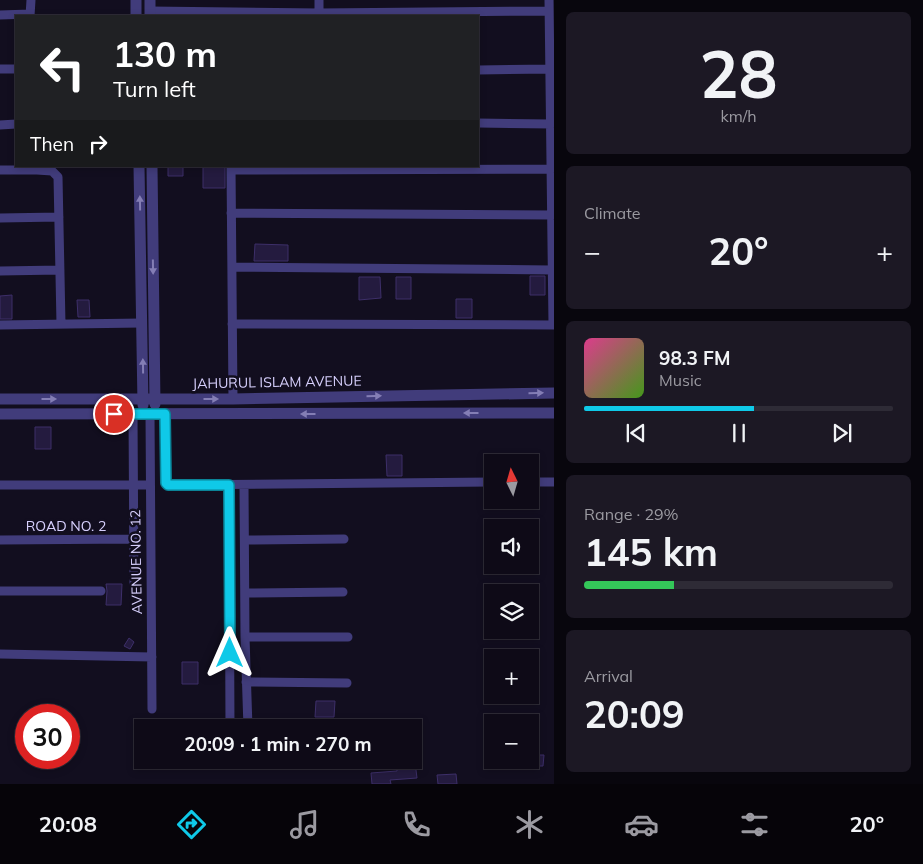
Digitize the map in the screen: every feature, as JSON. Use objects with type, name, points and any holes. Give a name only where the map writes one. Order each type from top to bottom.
[{"type":"street","points":[[0,15],[30,15],[31,0]]},
{"type":"street","points":[[136,0],[136,15]]},
{"type":"street","points":[[319,0],[319,14]]},
{"type":"street","points":[[232,324],[554,325],[549,0]]},
{"type":"street","points":[[150,9],[230,14],[550,11]]},
{"type":"street","points":[[0,69],[15,69]]},
{"type":"street","points":[[479,70],[550,69]]},
{"type":"street","points":[[479,123],[551,124]]},
{"type":"street","points":[[0,124],[15,124]]},
{"type":"street","name":"AVENUE NO. 12","points":[[139,167],[142,323],[149,399]]},
{"type":"street","name":"AVENUE NO. 12","points":[[152,167],[149,484],[152,709]]},
{"type":"street","points":[[0,170],[36,168],[52,171],[58,177],[61,324]]},
{"type":"street","points":[[233,399],[231,168],[551,169]]},
{"type":"street","points":[[231,213],[552,215]]},
{"type":"street","points":[[0,218],[59,217]]},
{"type":"street","points":[[232,267],[552,270]]},
{"type":"street","points":[[0,271],[60,270]]},
{"type":"street","points":[[0,325],[142,323]]},
{"type":"street","name":"JAHURUL ISLAM AVENUE","points":[[0,399],[233,399],[554,393]]},
{"type":"street","points":[[0,414],[554,413]]},
{"type":"street","points":[[149,414],[168,485],[484,482]]},
{"type":"street","name":"AVENUE NO. 12","points":[[134,584],[132,485],[149,414]]},
{"type":"street","points":[[539,482],[554,482]]},
{"type":"street","points":[[0,485],[149,484]]},
{"type":"street","points":[[229,485],[230,719]]},
{"type":"street","points":[[244,485],[248,719]]},
{"type":"street","name":"ROAD NO. 2","points":[[0,540],[133,539]]},
{"type":"street","points":[[244,540],[344,540]]},
{"type":"street","points":[[0,591],[101,591]]},
{"type":"street","points":[[245,592],[343,592]]},
{"type":"street","points":[[245,637],[348,637]]},
{"type":"street","points":[[0,654],[152,657]]},
{"type":"street","points":[[246,682],[348,683]]},
{"type":"building","points":[[168,167],[183,167],[183,176],[168,176]]},
{"type":"building","points":[[203,167],[225,167],[225,188],[203,188]]},
{"type":"building","points":[[255,244],[288,245],[288,261],[254,261]]},
{"type":"building","points":[[530,276],[545,276],[545,295],[530,295]]},
{"type":"building","points":[[359,277],[380,277],[381,298],[359,300]]},
{"type":"building","points":[[396,277],[411,277],[411,299],[396,299]]},
{"type":"building","points":[[12,295],[12,319],[0,319],[0,296]]},
{"type":"building","points":[[456,299],[472,299],[472,318],[456,318]]},
{"type":"building","points":[[77,300],[89,300],[90,317],[78,317]]},
{"type":"building","points":[[35,427],[51,427],[51,449],[35,449]]},
{"type":"building","points":[[386,455],[402,455],[402,476],[387,476]]},
{"type":"building","points":[[106,584],[122,584],[121,605],[106,605]]},
{"type":"building","points":[[129,638],[134,642],[130,649],[124,646]]},
{"type":"building","points":[[182,662],[198,662],[198,684],[182,684]]},
{"type":"building","points":[[316,701],[335,701],[334,717],[315,717]]},
{"type":"building","points":[[539,755],[544,755],[543,766],[539,766]]},
{"type":"building","points":[[397,769],[416,769],[417,778],[390,780],[391,784],[372,784],[371,773],[397,771]]},
{"type":"building","points":[[456,774],[457,784],[438,784],[437,775]]},
{"type":"route","points":[[114,414],[165,414],[165,481],[168,485],[229,485],[230,653]]}]
